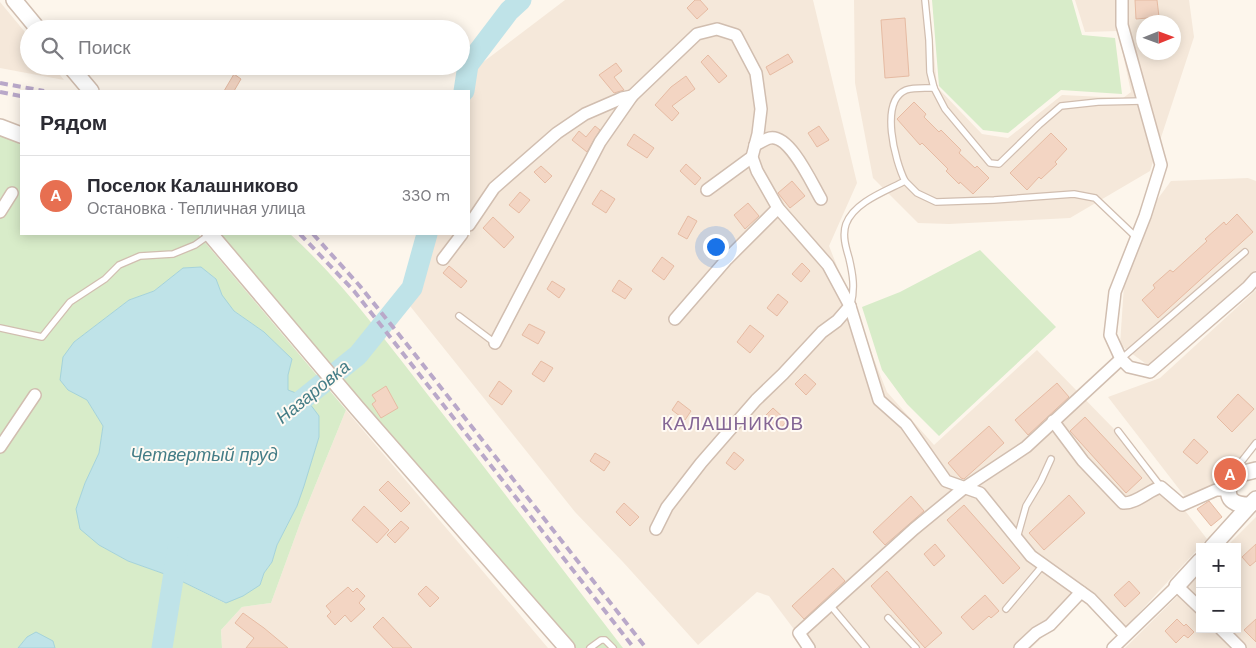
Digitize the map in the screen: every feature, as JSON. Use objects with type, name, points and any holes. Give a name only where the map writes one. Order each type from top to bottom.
[{"type":"street","points":[[14,0],[31,20]]},
{"type":"street","points":[[1122,0],[1122,24],[1161,165],[1115,292],[1110,335],[1121,359],[1129,367],[1150,372],[1256,278]]},
{"type":"street","points":[[495,343],[600,142],[632,96],[698,34],[717,29],[736,35],[756,73],[760,109],[752,157],[757,171],[778,208],[828,265],[850,306],[878,400],[906,424],[946,481],[980,493],[1031,556],[1091,599],[1125,635]]},
{"type":"street","points":[[78,75],[90,90]]},
{"type":"street","points":[[470,223],[494,188],[557,133],[585,114],[622,98],[632,96]]},
{"type":"street","points":[[0,127],[20,135]]},
{"type":"street","points":[[755,145],[770,138],[780,139],[789,146],[821,199]]},
{"type":"street","points":[[708,190],[752,157]]},
{"type":"street","points":[[0,212],[12,193]]},
{"type":"street","points":[[675,319],[727,259],[778,208]]},
{"type":"street","points":[[211,235],[357,408],[567,648]]},
{"type":"street","points":[[443,259],[461,235]]},
{"type":"street","points":[[656,529],[667,507],[700,463],[756,400],[850,306]]},
{"type":"street","points":[[809,648],[799,633],[914,529],[964,488],[1026,447],[1121,359]]},
{"type":"street","points":[[0,446],[35,395]]},
{"type":"street","points":[[1053,422],[1084,461],[1123,503],[1130,502],[1156,488],[1162,487],[1182,505],[1216,490],[1227,490]]},
{"type":"street","points":[[1253,502],[1242,505],[1234,502],[1227,490],[1232,479],[1240,474],[1256,470]]},
{"type":"street","points":[[1216,543],[1253,502]]},
{"type":"street","points":[[1113,648],[1196,565]]},
{"type":"street","points":[[1177,586],[1196,604]]},
{"type":"street","points":[[1020,648],[1036,633],[1050,625],[1081,592]]},
{"type":"street","points":[[1225,633],[1240,648]]},
{"type":"lane","points":[[925,0],[930,72],[934,88],[945,109],[990,163],[999,164],[1061,106],[1098,102],[1143,101]]},
{"type":"lane","points":[[934,88],[907,90],[897,97],[891,110],[892,136],[900,171],[904,181],[917,193],[936,202],[1074,194],[1095,198],[1136,238]]},
{"type":"lane","points":[[850,306],[854,293],[853,276],[844,241],[846,225],[852,213],[866,202],[904,181]]},
{"type":"lane","points":[[0,328],[42,336],[70,302],[105,279],[119,265],[140,256],[172,254],[195,245],[209,235]]},
{"type":"lane","points":[[1121,359],[1245,252]]},
{"type":"lane","points":[[459,316],[495,343]]},
{"type":"lane","points":[[1118,431],[1162,487]]},
{"type":"lane","points":[[1240,474],[1238,466],[1256,443]]},
{"type":"lane","points":[[1017,538],[1026,506],[1051,459]]},
{"type":"lane","points":[[1006,609],[1043,564]]},
{"type":"lane","points":[[830,605],[866,648]]},
{"type":"lane","points":[[888,618],[916,648]]},
{"type":"lane","points":[[590,648],[602,640],[605,640],[613,648]]},
{"type":"shaded area","name":"КАЛАШНИКОВ","points":[[565,0],[813,0],[857,183],[829,246],[887,392],[934,445],[1037,350],[1152,468],[1207,539],[1203,543],[1196,543],[1196,551],[1126,627],[1090,592],[1031,648],[808,648],[769,596],[757,592],[698,645],[575,512],[410,306],[433,235],[470,235],[469,90],[474,69]]},
{"type":"shaded area","points":[[854,0],[929,0],[937,87],[982,134],[1008,138],[1062,95],[1123,98],[1131,92],[1118,31],[1085,32],[1075,0],[1189,0],[1194,37],[1150,171],[1070,218],[949,224],[918,223],[873,178],[855,83]]},
{"type":"shaded area","points":[[0,2],[20,26],[20,72],[0,68]]},
{"type":"shaded area","points":[[37,75],[60,75],[64,80]]},
{"type":"shaded area","points":[[1248,178],[1256,181],[1256,270],[1237,291],[1149,366],[1120,345],[1124,285],[1154,204],[1171,181]]},
{"type":"shaded area","points":[[1256,290],[1256,444],[1212,485],[1186,498],[1108,397],[1160,378]]},
{"type":"shaded area","points":[[346,410],[548,648],[222,648],[221,630],[242,607],[271,603],[302,518]]},
{"type":"shaded area","points":[[1256,517],[1256,648],[1125,648],[1196,578],[1196,633],[1241,633],[1241,543],[1230,543]]},
{"type":"green space","points":[[932,0],[1072,0],[1082,35],[1115,38],[1122,94],[1061,90],[1008,133],[983,130],[939,86]]},
{"type":"green space","points":[[0,135],[20,144],[20,235],[199,235],[346,410],[302,518],[271,603],[242,607],[221,630],[222,648],[55,648],[52,641],[27,637],[18,648],[0,648]],"holes":[[[201,267],[216,279],[221,295],[234,311],[264,332],[292,359],[288,375],[288,390],[304,396],[319,437],[297,506],[277,545],[272,562],[264,573],[260,585],[225,603],[173,577],[128,561],[99,545],[76,509],[85,483],[99,453],[103,426],[87,400],[74,342],[129,300],[154,291],[183,268]]]},
{"type":"green space","points":[[218,235],[291,235],[309,252],[379,332],[623,648],[575,648]]},
{"type":"green space","points":[[980,250],[1056,327],[939,436],[907,404],[882,370],[862,307],[900,292]]},
{"type":"water","name":"Четвертый пруд","points":[[201,267],[216,279],[222,295],[234,311],[264,332],[292,359],[288,375],[288,390],[304,396],[319,416],[319,437],[304,486],[297,506],[277,545],[272,562],[264,573],[260,585],[243,596],[226,603],[173,577],[128,561],[99,545],[80,529],[76,509],[85,483],[99,453],[103,426],[87,400],[68,390],[60,380],[63,357],[74,342],[129,300],[154,291],[183,268]]},
{"type":"water","points":[[36,632],[53,641],[55,648],[18,648],[27,637]]},
{"type":"building","points":[[695,0],[700,0],[708,9],[697,19],[687,8]]},
{"type":"building","points":[[1135,0],[1157,0],[1159,15],[1136,15],[1136,19]]},
{"type":"building","points":[[905,18],[909,76],[885,78],[881,20]]},
{"type":"building","points":[[788,54],[793,62],[770,75],[766,67]]},
{"type":"building","points":[[708,55],[727,76],[719,83],[701,62]]},
{"type":"building","points":[[616,63],[622,71],[614,77],[624,90],[614,93],[599,75]]},
{"type":"building","points":[[233,75],[241,79],[235,90],[225,90]]},
{"type":"building","points":[[686,76],[695,89],[672,106],[679,113],[672,121],[655,105],[671,87]]},
{"type":"building","points":[[914,102],[926,114],[924,117],[939,132],[941,130],[961,150],[959,153],[975,168],[977,166],[989,178],[973,194],[960,182],[959,184],[946,171],[948,169],[922,143],[920,145],[897,119]]},
{"type":"building","points":[[595,126],[600,130],[587,152],[572,140],[579,131],[586,137]]},
{"type":"building","points":[[819,126],[829,140],[817,147],[808,133]]},
{"type":"building","points":[[1051,133],[1067,149],[1055,162],[1057,164],[1041,179],[1039,177],[1027,190],[1010,173]]},
{"type":"building","points":[[634,134],[654,148],[647,158],[627,145]]},
{"type":"building","points":[[686,164],[701,178],[695,185],[680,171]]},
{"type":"building","points":[[541,166],[552,176],[545,183],[534,172]]},
{"type":"building","points":[[792,181],[805,196],[790,208],[778,193]]},
{"type":"building","points":[[601,190],[615,199],[606,213],[592,204]]},
{"type":"building","points":[[520,192],[530,200],[519,213],[509,205]]},
{"type":"building","points":[[748,203],[759,216],[745,229],[734,215]]},
{"type":"building","points":[[1237,214],[1253,232],[1158,318],[1142,300],[1155,288],[1153,285],[1170,270],[1173,272],[1207,241],[1205,239],[1224,222],[1226,225]]},
{"type":"building","points":[[688,216],[697,221],[687,239],[678,234]]},
{"type":"building","points":[[493,217],[514,237],[504,248],[483,228]]},
{"type":"building","points":[[662,257],[674,266],[664,280],[652,271]]},
{"type":"building","points":[[802,263],[810,271],[801,282],[792,274]]},
{"type":"building","points":[[449,266],[467,281],[461,288],[443,273]]},
{"type":"building","points":[[619,280],[632,289],[625,299],[612,291]]},
{"type":"building","points":[[552,281],[565,289],[559,298],[547,289]]},
{"type":"building","points":[[778,294],[788,302],[777,316],[767,308]]},
{"type":"building","points":[[529,324],[545,332],[538,344],[522,335]]},
{"type":"building","points":[[750,325],[764,336],[750,353],[737,342]]},
{"type":"building","points":[[541,361],[553,368],[544,382],[532,374]]},
{"type":"building","points":[[805,374],[816,384],[806,395],[795,384]]},
{"type":"building","points":[[499,381],[512,391],[502,405],[489,396]]},
{"type":"building","points":[[1057,383],[1069,397],[1028,435],[1015,420]]},
{"type":"building","points":[[386,386],[398,408],[381,418],[372,404],[376,401],[372,395]]},
{"type":"building","points":[[1238,394],[1254,409],[1232,432],[1217,417]]},
{"type":"building","points":[[678,401],[691,411],[685,420],[672,410]]},
{"type":"building","points":[[773,408],[787,421],[778,431],[763,418]]},
{"type":"building","points":[[1085,417],[1142,478],[1126,493],[1070,431]]},
{"type":"building","points":[[989,426],[1004,443],[964,479],[961,478],[948,463]]},
{"type":"building","points":[[1194,439],[1208,452],[1197,464],[1183,452]]},
{"type":"building","points":[[734,452],[744,460],[735,470],[726,463]]},
{"type":"building","points":[[595,453],[610,462],[604,471],[590,461]]},
{"type":"building","points":[[388,481],[410,503],[401,512],[379,490]]},
{"type":"building","points":[[1069,495],[1085,513],[1044,550],[1029,533]]},
{"type":"building","points":[[911,496],[924,511],[885,545],[873,532]]},
{"type":"building","points":[[1209,501],[1222,517],[1211,526],[1197,509]]},
{"type":"building","points":[[624,503],[639,517],[630,526],[616,512]]},
{"type":"building","points":[[964,505],[1020,568],[1003,584],[947,520]]},
{"type":"building","points":[[364,506],[389,530],[377,543],[352,520]]},
{"type":"building","points":[[401,521],[409,528],[395,543],[387,535]]},
{"type":"building","points":[[935,544],[945,556],[934,566],[924,554]]},
{"type":"building","points":[[1256,544],[1256,561],[1250,566],[1242,557]]},
{"type":"building","points":[[833,568],[845,581],[804,619],[792,606]]},
{"type":"building","points":[[887,571],[942,633],[925,648],[871,586]]},
{"type":"building","points":[[1129,581],[1140,593],[1125,607],[1114,595]]},
{"type":"building","points":[[426,586],[439,598],[430,607],[418,594]]},
{"type":"building","points":[[348,587],[353,592],[357,588],[365,596],[359,603],[365,609],[351,622],[345,615],[335,625],[327,616],[331,612],[326,606]]},
{"type":"building","points":[[985,595],[999,611],[991,618],[989,616],[973,630],[961,617]]},
{"type":"building","points":[[243,613],[288,648],[246,648],[254,638],[235,623]]},
{"type":"building","points":[[383,617],[412,648],[393,648],[373,627]]},
{"type":"building","points":[[1177,619],[1194,632],[1188,638],[1184,635],[1176,643],[1165,631]]},
{"type":"building","points":[[1256,619],[1256,642],[1244,630]]},
{"type":"waterway","name":"Назаровка","points":[[470,62],[509,11],[521,0]]},
{"type":"waterway","name":"Назаровка","points":[[464,90],[466,75]]},
{"type":"waterway","name":"Назаровка","points":[[282,416],[358,355],[412,288],[427,235]]},
{"type":"waterway","name":"Назаровка","points":[[162,648],[178,548]]},
{"type":"railway","points":[[0,83],[38,90]]},
{"type":"railway","points":[[0,92],[20,96]]},
{"type":"railway","points":[[301,235],[354,291],[634,648]]},
{"type":"railway","points":[[314,235],[359,285],[409,347],[646,648]]},
{"type":"place","name":"Поселок Калашниково","points":[[1230,474]]},
{"type":"district","name":"КАЛАШНИКОВ","points":[[733,423]]}]
